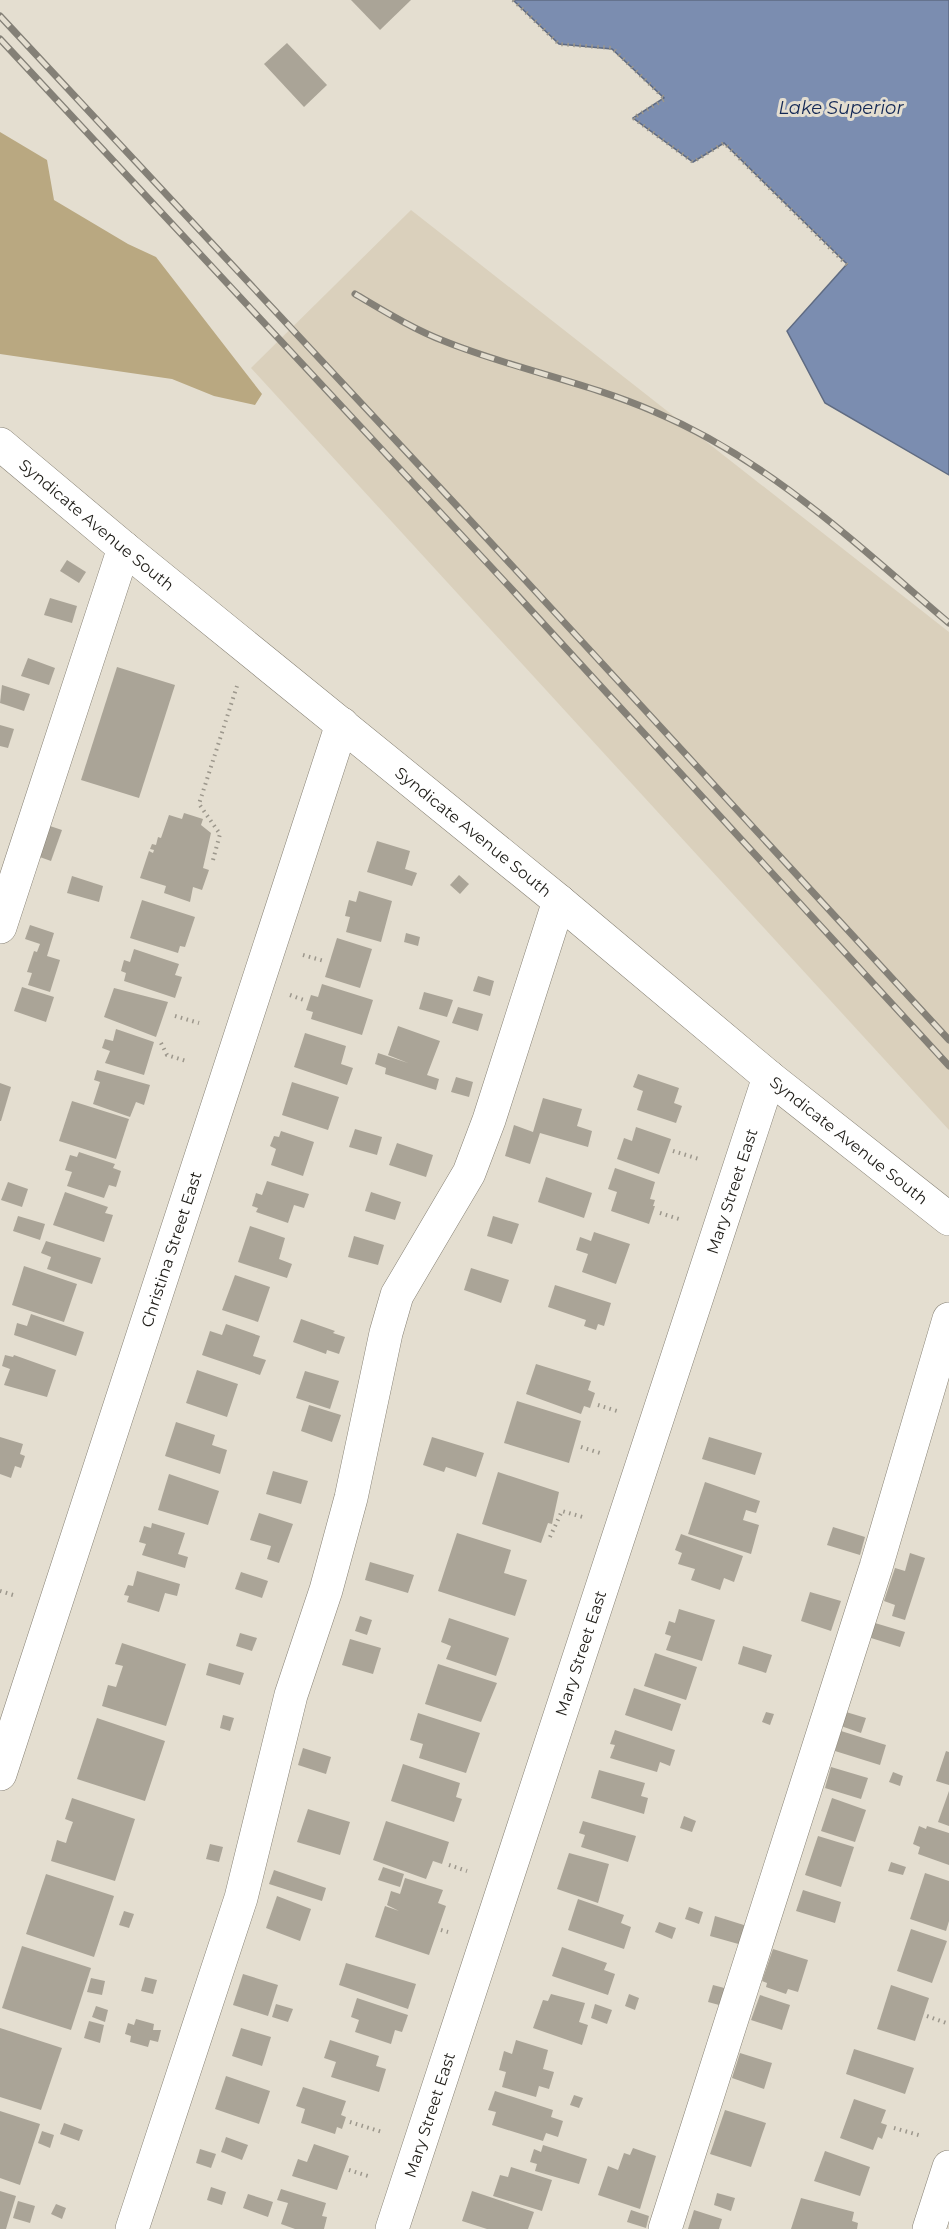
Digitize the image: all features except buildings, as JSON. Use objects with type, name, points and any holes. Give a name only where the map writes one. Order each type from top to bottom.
[{"type":"street","name":"Syndicate Avenue South","points":[[0,444],[124,548],[559,901],[769,1077],[949,1219]]},
{"type":"street","points":[[0,927],[124,548]]},
{"type":"street","name":"Christina Street East","points":[[0,1774],[342,724]]},
{"type":"street","points":[[132,2229],[241,1898],[291,1695],[326,1590],[351,1498],[386,1333],[398,1295],[469,1173],[489,1120],[559,901]]},
{"type":"street","name":"Mary Street East","points":[[392,2229],[769,1077]]},
{"type":"street","points":[[665,2229],[876,1567],[949,1319]]},
{"type":"street","points":[[929,2229],[949,2167]]},
{"type":"path","points":[[513,0],[559,44],[612,48],[665,99],[633,118],[693,162],[724,143],[848,265]]},
{"type":"path","points":[[213,860],[220,834],[199,804],[237,686]]},
{"type":"path","points":[[303,955],[324,961]]},
{"type":"path","points":[[290,995],[304,1000]]},
{"type":"path","points":[[175,1016],[199,1023]]},
{"type":"path","points":[[161,1043],[167,1055],[186,1061]]},
{"type":"path","points":[[673,1151],[699,1159]]},
{"type":"path","points":[[660,1214],[679,1219]]},
{"type":"path","points":[[598,1405],[617,1411]]},
{"type":"path","points":[[581,1447],[603,1454]]},
{"type":"path","points":[[550,1537],[562,1511],[586,1518]]},
{"type":"path","points":[[0,1591],[13,1595]]},
{"type":"path","points":[[450,1865],[468,1871]]},
{"type":"path","points":[[441,1930],[448,1932]]},
{"type":"path","points":[[927,2016],[949,2024]]},
{"type":"path","points":[[350,2122],[382,2132]]},
{"type":"path","points":[[894,2128],[921,2136]]},
{"type":"path","points":[[349,2170],[368,2176]]},
{"type":"shaded area","points":[[0,132],[47,160],[54,200],[128,244],[156,257],[262,394],[255,405],[214,396],[172,379],[0,354]]},
{"type":"shaded area","points":[[411,210],[949,632],[949,1130],[251,368]]},
{"type":"water","name":"Lake Superior","points":[[513,0],[949,0],[949,475],[825,403],[787,331],[847,264],[724,143],[693,162],[633,118],[664,98],[612,49],[559,44]]},
{"type":"railway","points":[[0,16],[457,506],[949,1040]]},
{"type":"railway","points":[[0,39],[518,596],[949,1066]]},
{"type":"railway","points":[[355,294],[444,341],[496,360],[629,401],[697,432],[736,454],[810,506],[949,623]]}]
